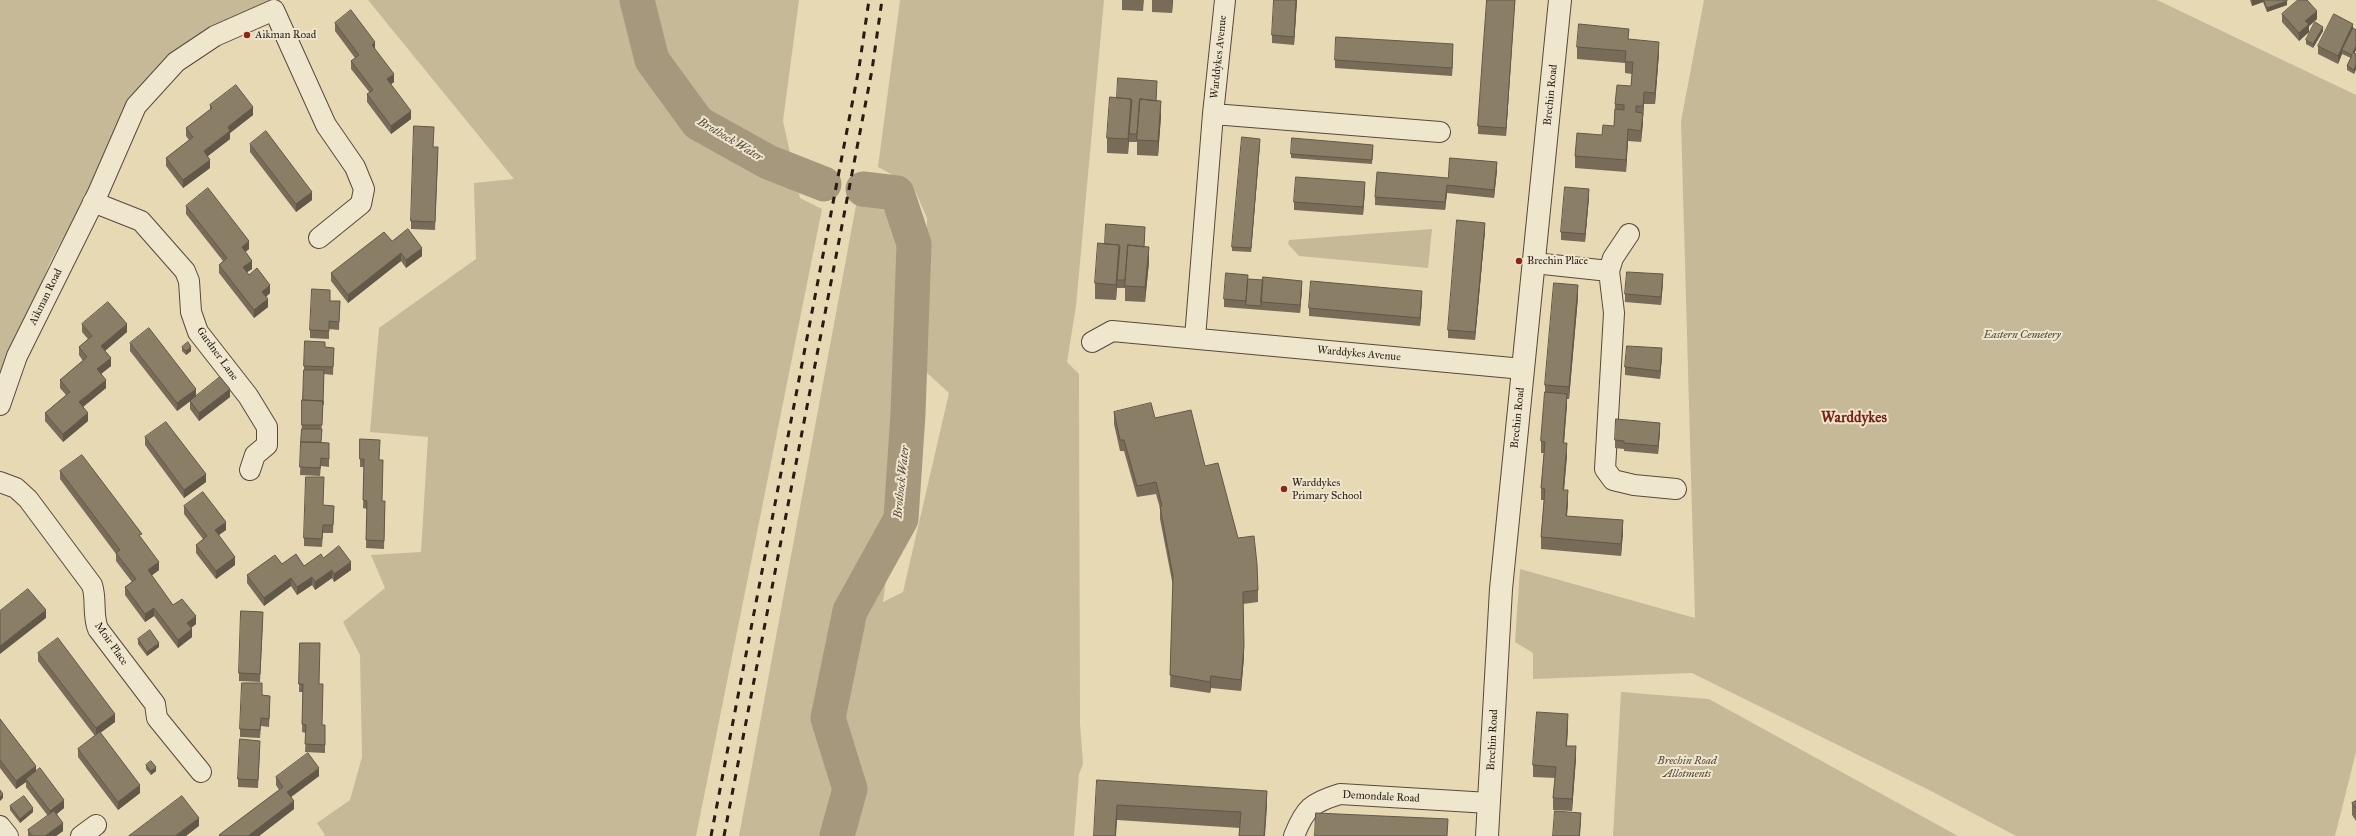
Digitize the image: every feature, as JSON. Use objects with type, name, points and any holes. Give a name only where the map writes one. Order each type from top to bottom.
[{"type":"street","name":"Warddykes Avenue","points":[[1194,338],[1213,114],[1225,0]]},
{"type":"street","name":"Brechin Road","points":[[1487,836],[1501,589],[1560,0]]},
{"type":"street","name":"Aikman Road","points":[[0,406],[18,356],[93,202],[136,106],[176,62],[216,36],[274,10],[326,125],[355,167],[364,189],[361,204],[319,238]]},
{"type":"street","name":"Warddykes Avenue","points":[[1213,114],[1440,132]]},
{"type":"street","name":"Gardner Lane","points":[[93,202],[141,221],[185,271],[189,281],[191,312],[198,332],[248,396],[267,427],[267,445],[254,455],[250,470]]},
{"type":"street","points":[[1629,234],[1613,258],[1609,271],[1614,313],[1605,469],[1613,480],[1634,485],[1676,489]]},
{"type":"street","points":[[1534,263],[1609,271]]},
{"type":"street","name":"Warddykes Avenue","points":[[1092,342],[1112,331],[1523,369]]},
{"type":"street","name":"Moir Place","points":[[0,482],[16,488],[28,499],[92,585],[95,594],[94,618],[98,629],[155,704],[157,718],[201,772]]},
{"type":"street","name":"Demondale Road","points":[[1294,836],[1302,814],[1320,800],[1340,794],[1489,803]]},
{"type":"street","points":[[0,826],[8,836]]},
{"type":"green space","points":[[0,0],[277,0],[221,28],[149,83],[50,262],[0,384]]},
{"type":"green space","points":[[368,0],[799,0],[783,121],[800,198],[822,209],[696,836],[323,836],[325,835],[317,823],[350,800],[362,757],[360,655],[343,622],[385,588],[371,555],[421,552],[428,437],[370,432],[379,328],[476,259],[474,183],[514,179]]},
{"type":"green space","points":[[900,0],[1104,0],[1076,306],[1067,362],[1079,374],[1080,724],[1083,764],[1079,774],[1074,836],[739,836],[857,200],[891,203],[906,249],[895,515],[883,602],[903,592],[949,393],[926,372],[927,218],[913,186],[878,167]]},
{"type":"green space","name":"Eastern Cemetery","points":[[1704,0],[2157,0],[2356,95],[2356,752],[2335,836],[2016,836],[1933,792],[1692,673],[1533,679],[1533,653],[1515,642],[1520,569],[1695,618],[1681,121]]},
{"type":"green space","points":[[1432,229],[1428,268],[1299,256],[1288,244],[1289,240]]},
{"type":"green space","name":"Brechin Road Allotments","points":[[1621,692],[1709,699],[1958,836],[1613,836]]},
{"type":"building","points":[[1274,0],[1296,0],[1294,37],[1272,35]]},
{"type":"building","points":[[1487,0],[1515,0],[1506,128],[1478,126]]},
{"type":"building","points":[[2264,0],[2287,0],[2287,1],[2267,8]]},
{"type":"building","points":[[2298,0],[2307,0],[2317,11],[2305,21],[2309,24],[2299,33],[2282,14]]},
{"type":"building","points":[[351,10],[375,42],[372,45],[394,74],[387,79],[411,111],[391,126],[367,94],[373,90],[351,61],[359,55],[335,23]]},
{"type":"building","points":[[2334,14],[2353,24],[2338,56],[2318,46]]},
{"type":"building","points":[[2315,22],[2323,27],[2313,44],[2306,40]]},
{"type":"building","points":[[1579,24],[1629,29],[1628,39],[1659,42],[1655,93],[1644,92],[1643,106],[1636,106],[1636,112],[1643,113],[1641,131],[1628,129],[1626,160],[1575,156],[1577,133],[1602,135],[1603,125],[1614,126],[1615,109],[1624,110],[1624,105],[1615,104],[1617,85],[1631,86],[1633,62],[1625,62],[1626,51],[1577,47]]},
{"type":"building","points":[[2353,28],[2356,30],[2356,46],[2353,53],[2356,54],[2356,65],[2354,70],[2347,66],[2352,55],[2342,50]]},
{"type":"building","points":[[1336,37],[1453,44],[1452,68],[1335,60]]},
{"type":"building","points":[[1118,78],[1157,81],[1156,101],[1140,99],[1137,134],[1129,134],[1132,100],[1117,98]]},
{"type":"building","points":[[236,85],[253,107],[228,127],[230,131],[204,151],[210,160],[183,180],[166,158],[193,137],[186,128],[212,108],[210,105]]},
{"type":"building","points":[[1110,97],[1131,99],[1128,139],[1107,138]]},
{"type":"building","points":[[1140,99],[1161,101],[1158,141],[1137,140]]},
{"type":"building","points":[[414,126],[434,127],[433,147],[438,147],[435,222],[411,221]]},
{"type":"building","points":[[266,131],[312,192],[296,204],[250,144]]},
{"type":"building","points":[[1242,137],[1260,139],[1251,248],[1232,247]]},
{"type":"building","points":[[1292,138],[1373,145],[1372,160],[1291,154]]},
{"type":"building","points":[[1450,158],[1497,162],[1494,190],[1447,185],[1445,202],[1375,197],[1377,172],[1448,178]]},
{"type":"building","points":[[1296,177],[1365,182],[1363,207],[1294,202]]},
{"type":"building","points":[[1565,187],[1589,189],[1585,234],[1561,232]]},
{"type":"building","points":[[208,188],[249,241],[242,247],[252,261],[243,267],[249,275],[257,268],[270,285],[262,292],[268,299],[254,310],[219,265],[227,258],[186,206]]},
{"type":"building","points":[[1457,220],[1485,223],[1475,332],[1448,330]]},
{"type":"building","points":[[1106,224],[1145,227],[1144,247],[1128,245],[1125,280],[1117,280],[1120,246],[1105,244]]},
{"type":"building","points":[[408,229],[422,248],[406,260],[401,253],[348,295],[331,273],[384,232],[392,241]]},
{"type":"building","points":[[1098,243],[1119,245],[1116,285],[1095,283]]},
{"type":"building","points":[[1128,245],[1149,247],[1145,287],[1125,286]]},
{"type":"building","points":[[1627,272],[1663,274],[1661,297],[1625,294]]},
{"type":"building","points":[[1226,273],[1248,275],[1246,301],[1224,299]]},
{"type":"building","points":[[1263,277],[1302,281],[1300,305],[1261,302]]},
{"type":"building","points":[[1248,279],[1263,280],[1261,306],[1246,305]]},
{"type":"building","points":[[1311,281],[1422,291],[1420,318],[1309,308]]},
{"type":"building","points":[[1554,283],[1578,285],[1569,387],[1545,385]]},
{"type":"building","points":[[312,289],[330,290],[330,301],[340,301],[339,322],[329,321],[329,331],[310,330]]},
{"type":"building","points":[[108,302],[127,324],[101,346],[111,358],[97,369],[106,380],[79,402],[88,413],[63,434],[45,413],[70,392],[60,380],[87,357],[79,347],[92,336],[82,324]]},
{"type":"building","points":[[149,328],[196,389],[177,403],[130,343]]},
{"type":"building","points":[[305,341],[325,342],[325,347],[334,348],[333,367],[304,366]]},
{"type":"building","points":[[188,342],[191,347],[186,351],[182,347]]},
{"type":"building","points":[[1627,346],[1662,348],[1660,371],[1625,367]]},
{"type":"building","points":[[304,370],[324,370],[323,405],[323,401],[303,400]]},
{"type":"building","points":[[220,377],[230,389],[199,413],[190,401]]},
{"type":"building","points":[[1545,392],[1567,394],[1563,443],[1567,443],[1563,490],[1568,490],[1566,516],[1623,520],[1621,544],[1541,537],[1545,489],[1541,488],[1545,442],[1541,441]]},
{"type":"building","points":[[302,400],[323,401],[322,425],[302,425]]},
{"type":"building","points":[[1151,403],[1155,418],[1191,410],[1205,466],[1218,463],[1238,538],[1254,536],[1258,590],[1243,592],[1244,646],[1241,680],[1211,676],[1210,682],[1170,675],[1173,576],[1160,507],[1162,506],[1156,482],[1137,486],[1124,440],[1120,440],[1114,412]]},
{"type":"building","points":[[1616,419],[1660,423],[1658,446],[1624,443],[1624,441],[1615,440]]},
{"type":"building","points":[[166,422],[206,474],[184,490],[145,437]]},
{"type":"building","points":[[302,429],[322,429],[321,442],[301,442]]},
{"type":"building","points":[[360,439],[380,440],[379,460],[383,460],[382,501],[385,501],[384,541],[366,540],[367,501],[363,500],[364,459],[360,459]]},
{"type":"building","points":[[301,442],[329,443],[329,459],[321,458],[320,468],[300,467]]},
{"type":"building","points":[[82,455],[142,534],[139,535],[159,562],[148,570],[173,605],[182,599],[196,616],[187,623],[192,629],[178,640],[154,608],[145,614],[125,587],[136,579],[116,553],[120,550],[60,471]]},
{"type":"building","points":[[306,477],[324,477],[323,505],[334,506],[333,525],[323,525],[322,539],[304,538]]},
{"type":"building","points":[[203,492],[226,522],[215,530],[235,557],[216,571],[196,545],[207,536],[184,506]]},
{"type":"building","points":[[339,546],[351,562],[334,574],[332,570],[315,582],[312,577],[297,587],[291,578],[264,598],[247,575],[275,555],[282,564],[296,554],[304,566],[321,554],[323,558]]},
{"type":"building","points":[[28,589],[46,610],[0,646],[0,611]]},
{"type":"building","points":[[241,611],[263,612],[260,674],[239,673]]},
{"type":"building","points":[[150,630],[159,643],[147,652],[138,639]]},
{"type":"building","points":[[58,638],[115,714],[96,728],[38,653]]},
{"type":"building","points":[[300,643],[320,643],[319,684],[323,684],[322,725],[325,725],[325,745],[305,744],[306,725],[302,724],[303,684],[299,684]]},
{"type":"building","points":[[242,683],[262,683],[262,695],[270,696],[269,719],[261,718],[260,730],[240,729]]},
{"type":"building","points":[[1537,712],[1568,714],[1566,746],[1576,746],[1572,799],[1553,798],[1556,767],[1533,765]]},
{"type":"building","points":[[0,719],[36,766],[16,781],[0,760]]},
{"type":"building","points":[[100,732],[140,785],[118,802],[78,749]]},
{"type":"building","points":[[240,739],[260,741],[258,780],[238,779]]},
{"type":"building","points":[[308,753],[319,768],[287,792],[294,801],[248,836],[219,835],[283,787],[276,777]]},
{"type":"building","points":[[151,761],[156,767],[151,771],[146,765]]},
{"type":"building","points":[[40,768],[64,800],[50,811],[26,779]]},
{"type":"building","points":[[1097,780],[1267,791],[1264,836],[1239,836],[1241,812],[1117,805],[1115,836],[1094,836]]},
{"type":"building","points":[[0,790],[3,794],[0,797]]},
{"type":"building","points":[[24,796],[33,808],[20,819],[10,806]]},
{"type":"building","points":[[182,796],[199,818],[175,836],[129,836]]},
{"type":"building","points":[[2356,801],[2356,809],[2352,803]]},
{"type":"building","points":[[54,811],[63,823],[45,836],[32,836],[28,830]]},
{"type":"building","points":[[1555,811],[1581,813],[1579,836],[1553,836]]},
{"type":"building","points":[[1316,813],[1448,819],[1447,836],[1315,836]]},
{"type":"waterway","name":"Brothock Water","points":[[637,0],[652,60],[698,123],[768,162],[824,184]]},
{"type":"waterway","name":"Brothock Water","points":[[837,836],[850,789],[828,718],[850,611],[901,519],[908,414],[914,244],[897,193],[863,189]]},
{"type":"railway","points":[[711,836],[859,68],[869,0]]},
{"type":"railway","points":[[724,836],[872,70],[882,0]]},
{"type":"place","name":"Aikman Road","points":[[247,35]]},
{"type":"place","name":"Brechin Place","points":[[1519,261]]},
{"type":"place","name":"Warddykes Primary School","points":[[1284,489]]},
{"type":"district","name":"Warddykes","points":[[1854,418]]}]
